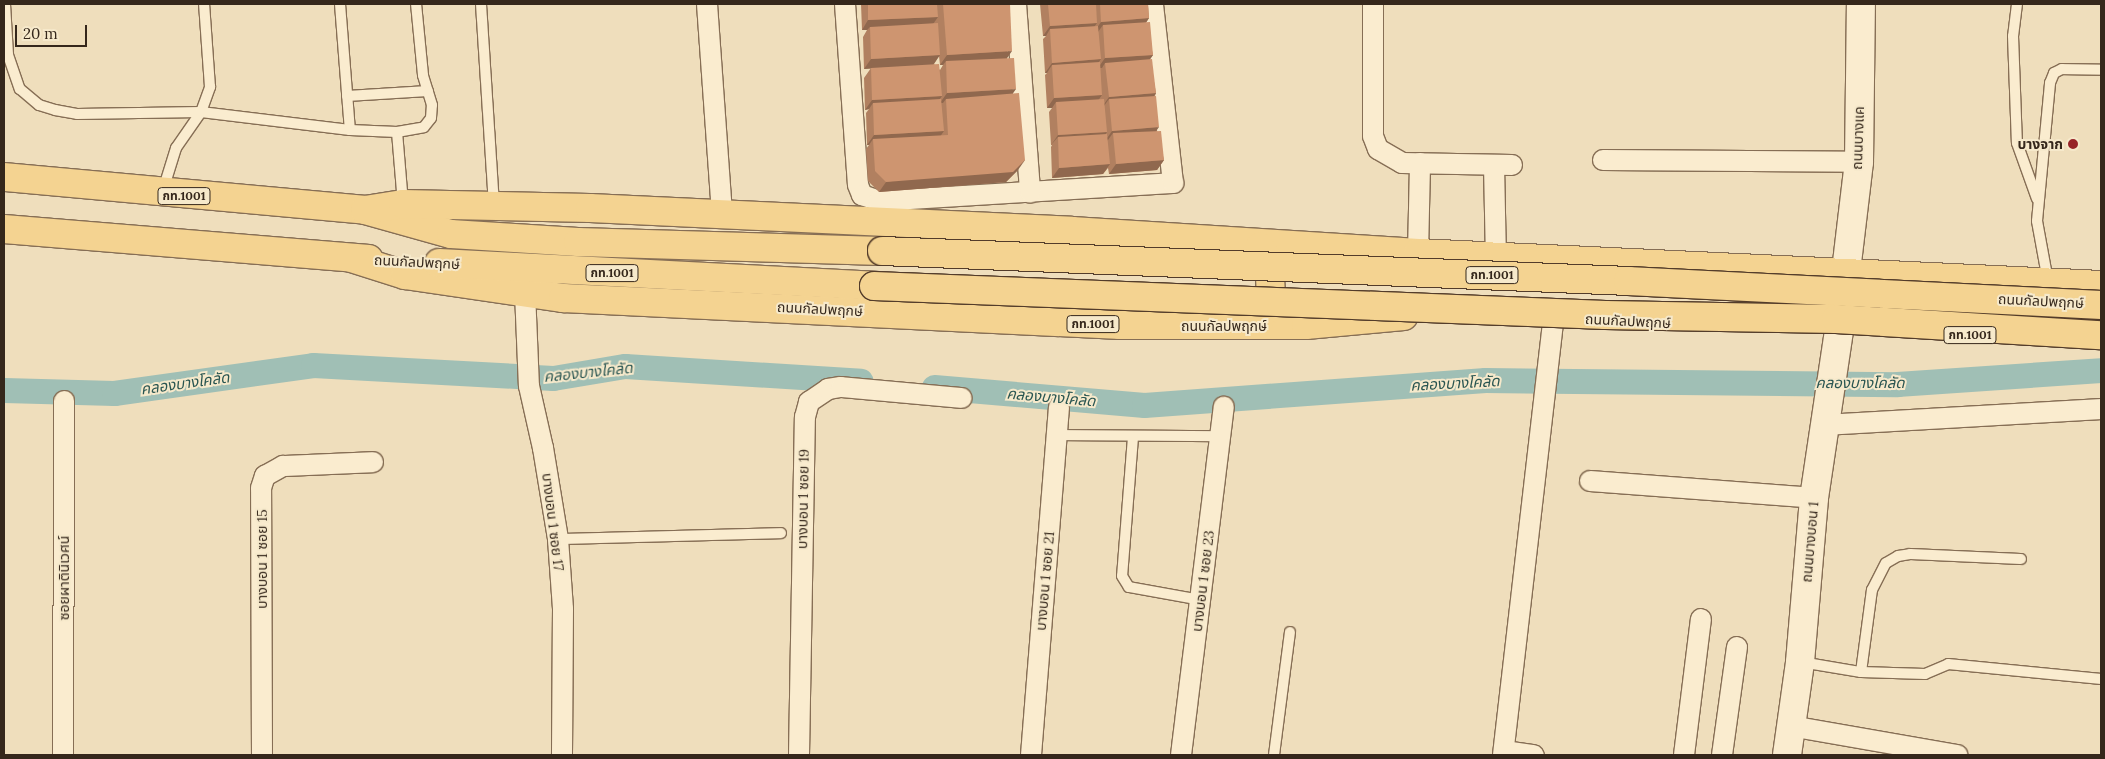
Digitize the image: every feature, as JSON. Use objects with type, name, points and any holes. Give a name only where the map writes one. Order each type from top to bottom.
[{"type":"main road","name":"ถนนบางแค","points":[[1846,271],[1859,162],[1861,4]]},
{"type":"main road","name":"ถนนกัลปพฤกษ์","points":[[4,177],[162,194],[365,210],[451,234],[578,242],[882,250],[1618,280],[2101,304]]},
{"type":"main road","name":"ถนนกัลปพฤกษ์","points":[[365,210],[403,204],[494,205],[1256,242],[1496,257],[1846,271],[2101,285]]},
{"type":"main road","name":"ถนนกัลปพฤกษ์","points":[[4,229],[351,258],[874,286],[1604,315],[1836,319],[2101,335]]},
{"type":"main road","points":[[1252,326],[1264,317],[1271,296],[1269,261],[1265,251],[1256,242]]},
{"type":"main road","name":"ถนนกัลปพฤกษ์","points":[[351,258],[405,275],[563,298],[1120,325],[1306,325],[1442,313],[1554,316],[2101,342]]},
{"type":"main road","points":[[1839,330],[1846,271]]},
{"type":"main road","name":"ถนนบางบอน 1","points":[[1787,755],[1800,662],[1814,498],[1839,330]]},
{"type":"street","points":[[707,4],[722,215]]},
{"type":"street","points":[[845,4],[858,185],[862,195],[879,201],[1173,183],[1153,4]]},
{"type":"street","points":[[1016,4],[1030,192]]},
{"type":"street","points":[[1373,4],[1373,136],[1378,150],[1387,157],[1402,163],[1503,165],[1496,257]]},
{"type":"street","points":[[1603,160],[1859,162]]},
{"type":"street","points":[[1418,253],[1420,163]]},
{"type":"street","name":"บางบอน 1 ซอย 17","points":[[525,292],[525,335],[529,386],[558,539],[563,610],[562,755]]},
{"type":"street","points":[[1534,755],[1503,753],[1545,412],[1554,316]]},
{"type":"street","name":"บางบอน 1 ซอย 19","points":[[799,755],[805,417],[810,402],[828,388],[841,387],[962,398]]},
{"type":"street","name":"ซอยผาตินิเวศน์","points":[[63,755],[64,401]]},
{"type":"street","name":"บางบอน 1 ซอย 21","points":[[1031,755],[1059,406]]},
{"type":"street","name":"บางบอน 1 ซอย 23","points":[[1182,755],[1224,407]]},
{"type":"street","points":[[1828,412],[2101,410]]},
{"type":"street","name":"บางบอน 1 ซอย 15","points":[[262,755],[261,488],[265,476],[271,470],[283,466],[374,462]]},
{"type":"street","points":[[1590,481],[1814,498]]},
{"type":"street","points":[[1684,755],[1701,619]]},
{"type":"street","points":[[1722,755],[1737,647]]},
{"type":"street","points":[[1791,726],[1958,755]]},
{"type":"lane","points":[[5,4],[8,55],[20,89],[39,105],[77,114],[201,112],[350,130],[397,132],[424,127],[431,118],[432,105],[423,75],[416,4]]},
{"type":"lane","points":[[162,194],[176,148],[201,112],[210,87],[204,4]]},
{"type":"lane","points":[[340,4],[350,130]]},
{"type":"lane","points":[[481,4],[494,205]]},
{"type":"lane","points":[[2017,4],[2013,36],[2017,143],[2039,203]]},
{"type":"lane","points":[[2048,282],[2037,221],[2050,83],[2054,73],[2062,69],[2101,70]]},
{"type":"lane","points":[[347,96],[428,91]]},
{"type":"lane","points":[[397,132],[403,204]]},
{"type":"lane","points":[[1056,435],[1220,436]]},
{"type":"lane","points":[[1133,436],[1122,576],[1129,587],[1201,600]]},
{"type":"lane","points":[[558,539],[781,533]]},
{"type":"lane","points":[[1861,672],[1872,590],[1886,563],[1898,556],[1910,554],[2021,559]]},
{"type":"lane","points":[[1274,755],[1290,632]]},
{"type":"lane","points":[[1800,662],[1861,672],[1925,674],[1948,664],[2101,679]]},
{"type":"building","points":[[868,4],[937,4],[938,17],[868,20]]},
{"type":"building","points":[[943,4],[1010,4],[1012,51],[947,55]]},
{"type":"building","points":[[1048,4],[1096,4],[1097,23],[1050,26]]},
{"type":"building","points":[[1100,4],[1148,4],[1149,18],[1101,22]]},
{"type":"building","points":[[1150,22],[1153,55],[1105,58],[1103,25]]},
{"type":"building","points":[[938,23],[940,55],[871,59],[870,27]]},
{"type":"building","points":[[1098,26],[1101,59],[1052,63],[1050,29]]},
{"type":"building","points":[[1014,58],[1016,89],[947,93],[946,61]]},
{"type":"building","points":[[1152,59],[1156,93],[1109,97],[1105,63]]},
{"type":"building","points":[[1100,62],[1102,95],[1054,98],[1052,65]]},
{"type":"building","points":[[939,64],[942,96],[872,100],[871,68]]},
{"type":"building","points":[[1019,93],[1025,160],[1013,172],[886,182],[875,171],[873,139],[948,135],[946,99]]},
{"type":"building","points":[[1156,96],[1159,127],[1112,131],[1109,99]]},
{"type":"building","points":[[941,99],[944,131],[874,135],[873,103]]},
{"type":"building","points":[[1104,99],[1107,132],[1058,135],[1056,102]]},
{"type":"building","points":[[1161,131],[1164,160],[1116,164],[1113,133]]},
{"type":"building","points":[[1107,134],[1110,164],[1059,168],[1058,137]]},
{"type":"waterway","name":"คลองบางโคลัด","points":[[4,390],[114,393],[313,365],[553,378],[625,366],[861,381]]},
{"type":"waterway","name":"คลองบางโคลัด","points":[[934,387],[1144,405],[1485,380],[1897,384],[2101,370]]},
{"type":"place","name":"บางจาก","points":[[2073,144]]}]
